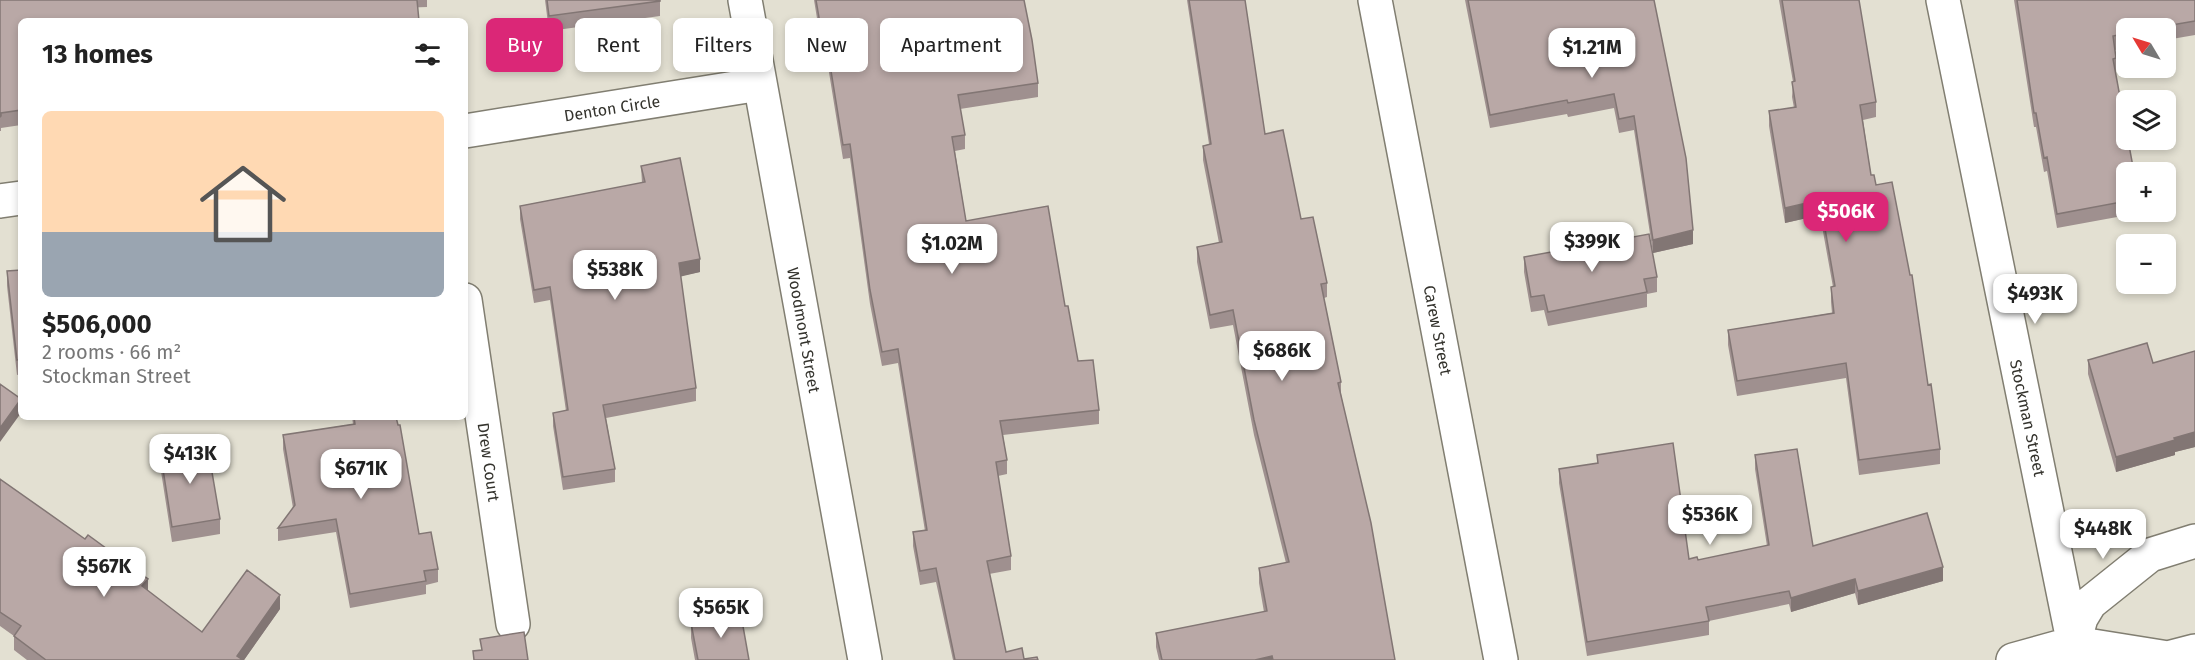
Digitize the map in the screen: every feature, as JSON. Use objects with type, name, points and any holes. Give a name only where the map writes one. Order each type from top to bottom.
[{"type":"street","name":"Woodmont Street","points":[[745,0],[865,660]]},
{"type":"street","name":"Carew Street","points":[[1375,0],[1501,660]]},
{"type":"street","name":"Stockman Street","points":[[1943,0],[2075,651]]},
{"type":"street","name":"Denton Circle","points":[[468,131],[760,84]]},
{"type":"street","points":[[0,201],[18,198]]},
{"type":"street","name":"Drew Court","points":[[468,320],[513,624]]},
{"type":"street","points":[[2075,651],[2081,618],[2090,603],[2150,555],[2195,541]]},
{"type":"street","points":[[2013,660],[2075,651],[2168,658],[2195,651]]},
{"type":"building","points":[[0,0],[417,0],[419,18],[18,18],[18,110],[1,113],[0,117]]},
{"type":"building","points":[[547,0],[660,0],[660,1],[549,16]]},
{"type":"building","points":[[816,0],[1024,0],[1038,83],[958,95],[965,135],[952,137],[966,221],[1048,206],[1065,306],[1068,306],[1078,361],[1093,360],[1099,410],[1000,421],[1007,460],[996,462],[1011,556],[987,561],[1006,652],[1022,648],[1024,659],[1037,657],[1038,660],[955,660],[936,568],[920,571],[913,532],[927,530],[898,349],[882,352],[870,290],[850,144],[843,145],[831,72],[868,72],[868,18],[819,18]]},
{"type":"building","points":[[1189,0],[1245,0],[1265,134],[1283,130],[1301,219],[1313,217],[1327,283],[1321,284],[1341,382],[1338,383],[1371,523],[1395,660],[1273,660],[1272,656],[1255,660],[1162,660],[1156,633],[1267,611],[1259,568],[1289,562],[1254,420],[1233,310],[1210,315],[1197,247],[1222,242],[1203,146],[1211,144]]},
{"type":"building","points":[[1468,0],[1654,0],[1686,158],[1693,230],[1653,240],[1634,116],[1619,119],[1614,94],[1568,103],[1567,100],[1490,115]]},
{"type":"building","points":[[1782,0],[1859,0],[1876,102],[1860,105],[1871,175],[1874,175],[1876,185],[1892,182],[1910,275],[1912,275],[1940,449],[1859,460],[1846,363],[1737,381],[1728,330],[1834,313],[1831,287],[1835,286],[1820,200],[1785,208],[1769,111],[1796,107],[1792,82],[1795,81]]},
{"type":"building","points":[[2017,0],[2195,0],[2195,21],[2176,24],[2176,18],[2116,18],[2116,35],[2113,36],[2116,58],[2113,59],[2119,90],[2116,90],[2116,150],[2130,150],[2132,162],[2116,162],[2116,203],[2057,214],[2047,157],[2044,158],[2036,113],[2034,113]]},
{"type":"building","points":[[680,158],[700,259],[679,263],[696,388],[603,405],[615,469],[563,477],[553,413],[568,410],[550,287],[534,290],[520,206],[645,182],[641,166]]},
{"type":"building","points":[[1649,234],[1657,277],[1644,279],[1647,292],[1548,312],[1544,295],[1531,297],[1524,257]]},
{"type":"building","points":[[18,270],[17,360],[7,271]]},
{"type":"building","points":[[2147,343],[2153,363],[2195,351],[2195,432],[2116,457],[2088,360]]},
{"type":"building","points":[[0,384],[18,397],[18,403],[0,428]]},
{"type":"building","points":[[354,420],[397,420],[400,425],[419,534],[431,532],[438,569],[424,571],[426,581],[350,594],[336,519],[278,528],[295,505],[283,435],[355,424]]},
{"type":"building","points":[[207,443],[220,519],[172,527],[160,450]]},
{"type":"building","points":[[1673,443],[1689,559],[1697,557],[1698,560],[1769,545],[1755,455],[1797,449],[1813,546],[1927,513],[1943,567],[1858,591],[1855,579],[1791,598],[1789,591],[1706,607],[1709,621],[1587,642],[1559,469],[1598,463],[1597,455]]},
{"type":"building","points":[[0,479],[85,539],[88,535],[148,579],[142,586],[202,632],[247,570],[280,595],[237,656],[243,660],[46,660],[14,636],[21,626],[0,612]]},
{"type":"building","points":[[741,615],[749,660],[698,660],[691,623]]},
{"type":"building","points":[[524,632],[528,660],[474,660],[473,651],[482,650],[480,639]]}]
